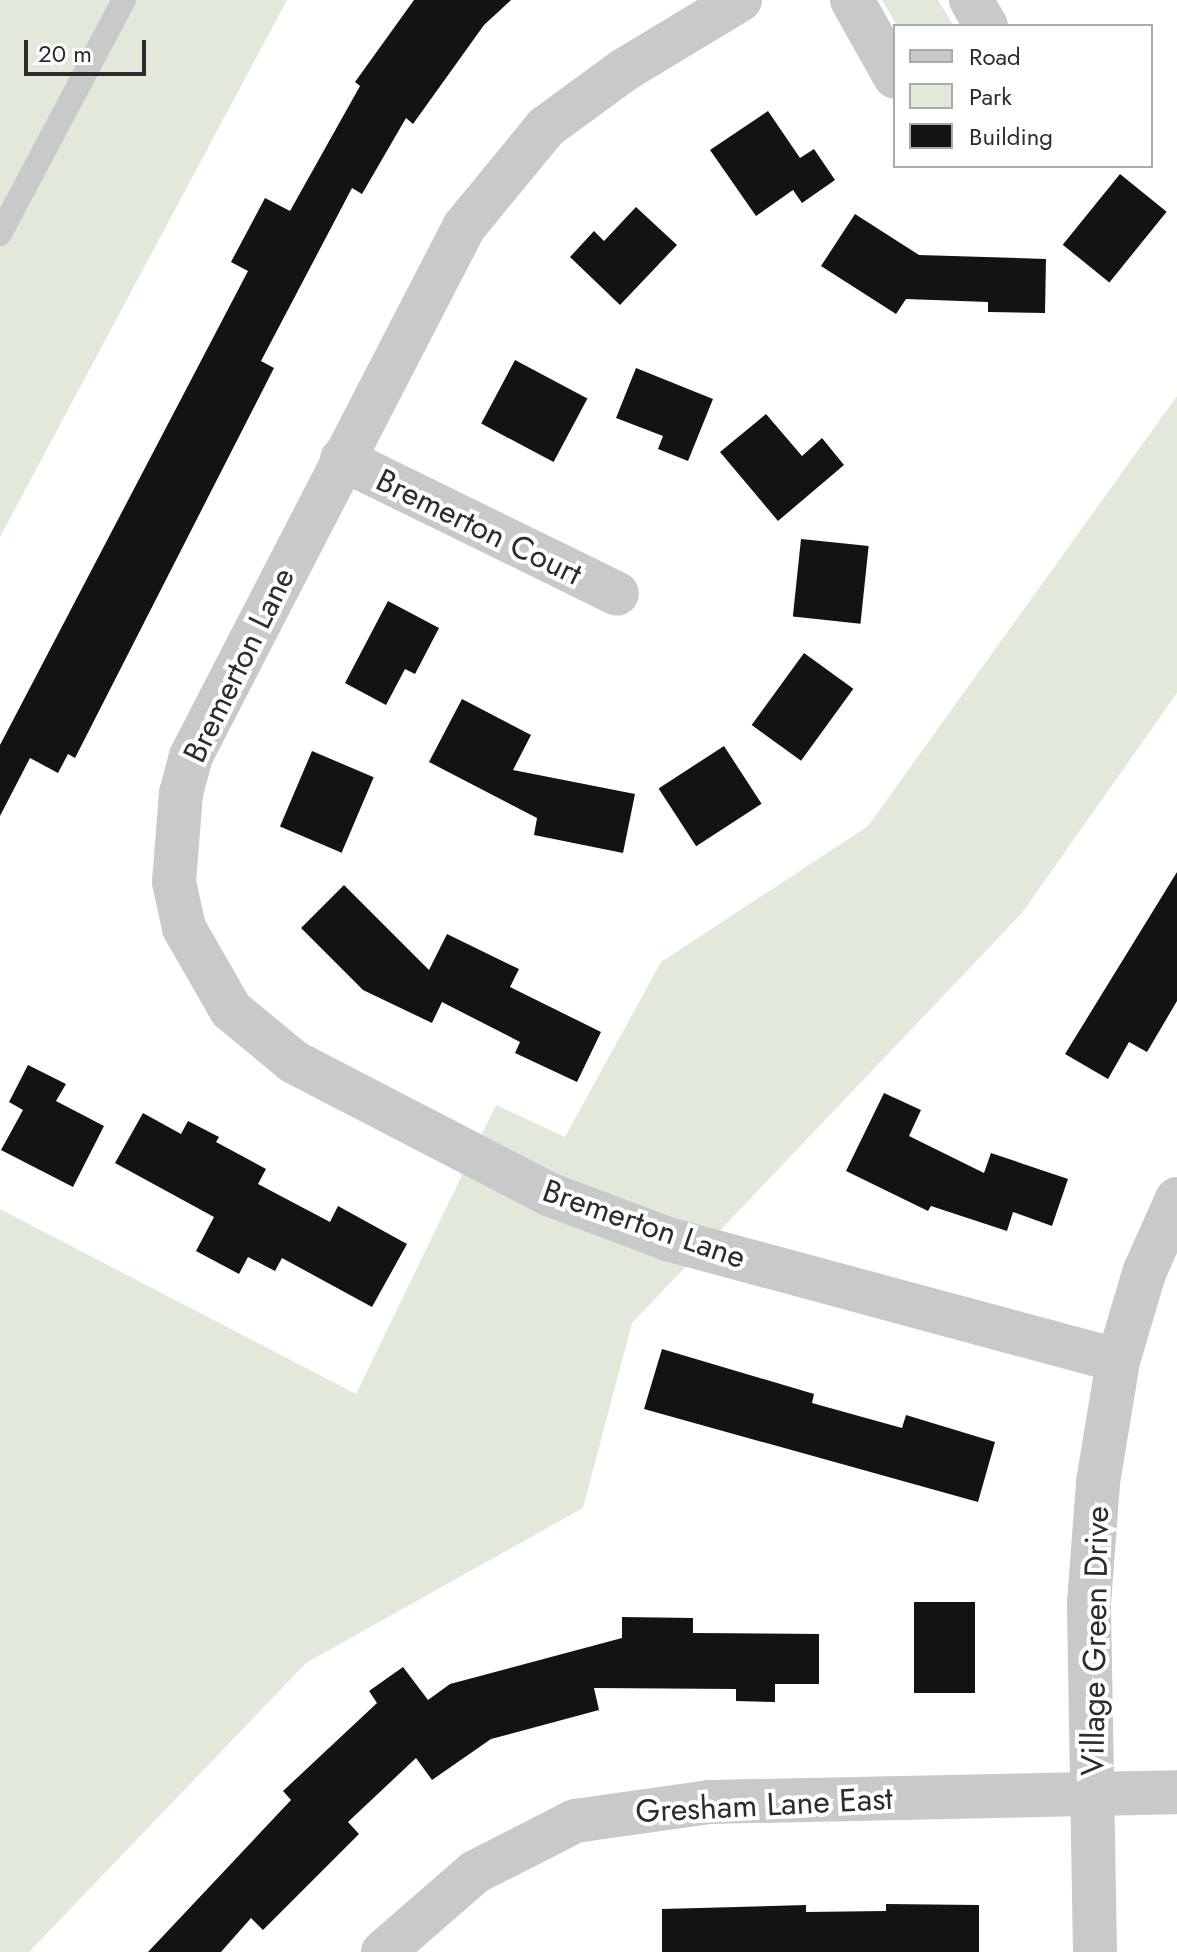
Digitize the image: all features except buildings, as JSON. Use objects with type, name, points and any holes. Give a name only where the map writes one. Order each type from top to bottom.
[{"type":"street","name":"Bremerton Lane","points":[[740,0],[587,95],[515,159],[464,227],[191,756],[181,793],[174,882],[184,928],[231,1010],[294,1062],[592,1213],[1118,1361]]},
{"type":"street","points":[[852,0],[893,73]]},
{"type":"street","points":[[971,0],[985,24]]},
{"type":"street","name":"Bremerton Court","points":[[342,459],[617,594]]},
{"type":"street","name":"Village Green Drive","points":[[1095,1952],[1091,1550],[1118,1361],[1144,1273],[1177,1199]]},
{"type":"street","name":"Gresham Lane East","points":[[383,1952],[475,1872],[575,1821],[710,1802],[1177,1792]]},
{"type":"lane","points":[[0,234],[124,0]]},
{"type":"green space","points":[[0,0],[287,0],[0,537]]},
{"type":"green space","points":[[882,0],[938,0],[953,24],[896,24]]},
{"type":"green space","points":[[1177,396],[1177,693],[1022,913],[632,1323],[583,1508],[306,1663],[29,1952],[0,1952],[0,1209],[356,1394],[496,1105],[565,1137],[661,962],[868,826]]}]
